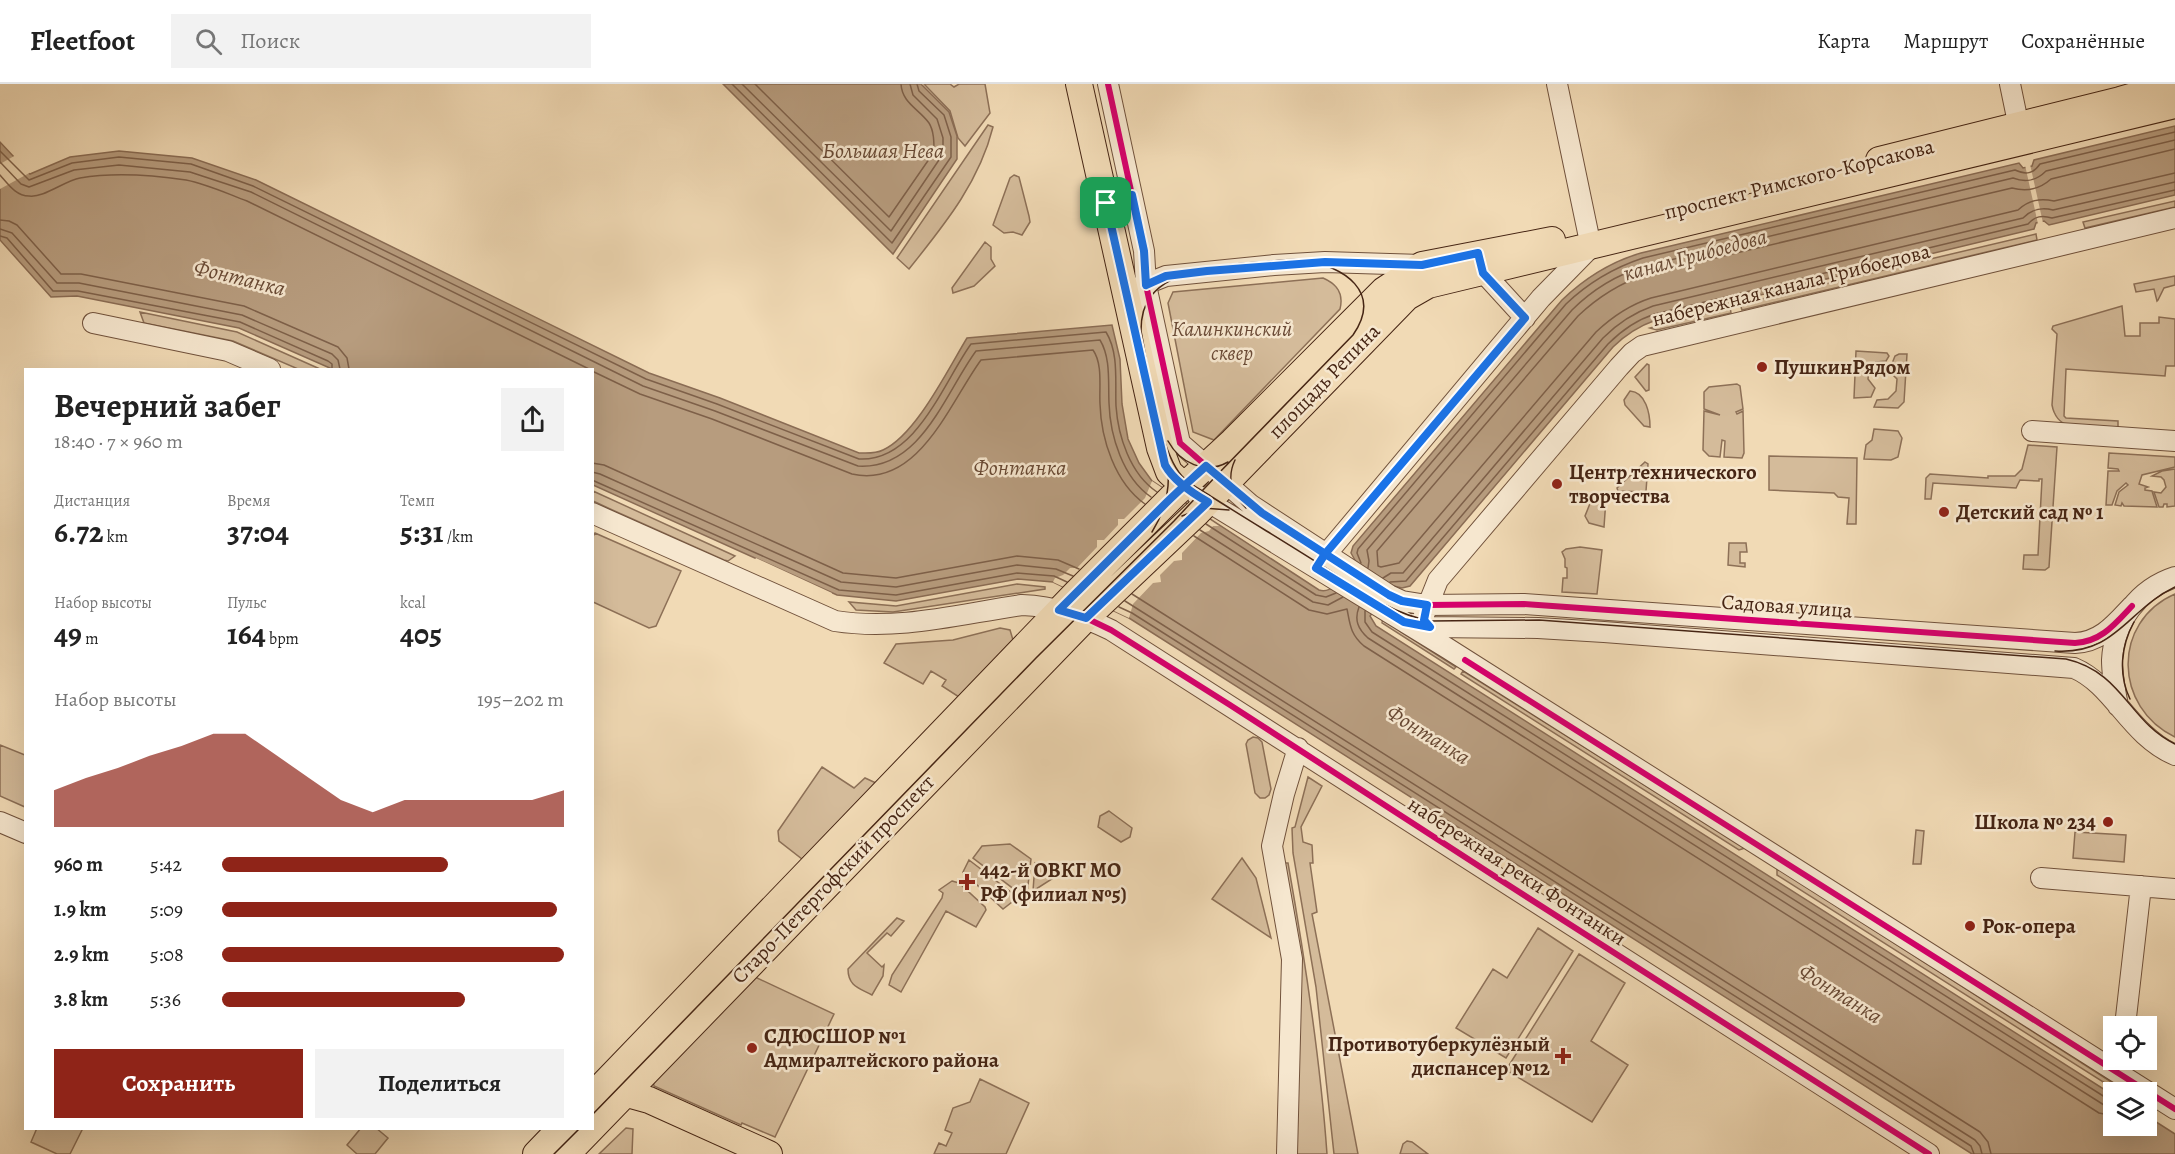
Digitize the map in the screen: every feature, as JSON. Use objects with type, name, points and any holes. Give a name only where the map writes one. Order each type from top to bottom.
[{"type":"main road","points":[[1079,84],[1106,203],[1136,289],[1161,454],[1179,491]]},
{"type":"main road","name":"проспект Римского-Корсакова","points":[[2021,134],[2175,84]]},
{"type":"main road","name":"проспект Римского-Корсакова","points":[[1425,275],[1473,268],[1589,240],[1701,203],[2021,134],[2175,105]]},
{"type":"main road","name":"площадь Репина","points":[[1179,491],[1384,290],[1425,275]]},
{"type":"main road","name":"площадь Репина","points":[[1203,507],[1407,297],[1425,275]]},
{"type":"main road","name":"Старо-Петергофский проспект","points":[[594,1111],[606,1092],[1068,601],[1179,491]]},
{"type":"main road","name":"Старо-Петергофский проспект","points":[[606,1092],[1093,611],[1203,507]]},
{"type":"main road","points":[[606,1092],[638,1112],[730,1154]]},
{"type":"main road","points":[[606,1092],[649,1100],[769,1154]]},
{"type":"main road","points":[[536,1154],[559,1130]]},
{"type":"main road","name":"Старо-Петергофский проспект","points":[[567,1154],[582,1130]]},
{"type":"street","points":[[1108,84],[1144,251],[1136,289],[1180,443],[1320,561]]},
{"type":"street","points":[[1320,561],[1589,240],[1557,84]]},
{"type":"street","points":[[2010,84],[2021,134]]},
{"type":"street","points":[[1106,203],[1118,208],[1124,206],[1132,195]]},
{"type":"street","name":"набережная канала Грибоедова","points":[[1427,605],[1438,580],[1618,368],[1641,346],[2175,218]]},
{"type":"street","points":[[1136,289],[1166,276],[1325,262],[1425,275]]},
{"type":"street","points":[[1473,268],[1525,318]]},
{"type":"street","points":[[93,323],[228,351],[268,368]]},
{"type":"street","points":[[2032,431],[2175,441]]},
{"type":"street","points":[[1179,491],[1203,507],[1320,561],[1342,574],[1384,601],[1404,622],[2103,1056]]},
{"type":"street","name":"набережная реки Фонтанки","points":[[594,514],[835,621],[855,624],[906,624],[1022,605],[1040,606],[1068,601],[1093,611],[1111,630],[1929,1154]]},
{"type":"street","name":"Садовая улица","points":[[1427,605],[1524,604],[2075,643],[2091,641],[2099,637],[2154,587],[2175,577]]},
{"type":"street","points":[[1384,601],[1427,605],[1424,620],[1447,648]]},
{"type":"street","points":[[2118,706],[2113,676],[2114,650],[2120,625],[2132,606]]},
{"type":"street","name":"Садовая улица","points":[[1404,622],[1430,627],[1549,628],[2074,668],[2095,681],[2147,739],[2175,755]]},
{"type":"street","points":[[1287,1154],[1292,959],[1272,846],[1298,748]]},
{"type":"street","points":[[0,822],[24,832]]},
{"type":"street","points":[[2041,878],[2175,889]]},
{"type":"street","points":[[2126,1016],[2141,886]]},
{"type":"street","points":[[2124,1070],[2175,1109]]},
{"type":"green space","points":[[924,84],[950,84],[954,87],[959,84],[985,84],[990,113],[965,146],[958,138],[950,111]]},
{"type":"green space","points":[[988,125],[993,127],[979,167],[947,220],[909,269],[897,258]]},
{"type":"green space","points":[[1014,175],[1019,177],[1030,222],[1022,235],[1013,232],[1004,233],[993,225],[1010,178]]},
{"type":"green space","points":[[2175,201],[2175,207],[2085,228],[2083,222]]},
{"type":"green space","points":[[2036,234],[2037,240],[1742,310],[1740,304]]},
{"type":"green space","points":[[985,242],[991,247],[991,259],[995,266],[974,286],[953,293],[952,288]]},
{"type":"green space","points":[[2175,276],[2175,285],[2164,288],[2157,301],[2154,289],[2136,292],[2134,284]]},
{"type":"green space","name":"Калинкинский сквер","points":[[1323,278],[1338,290],[1341,298],[1340,309],[1214,440],[1193,432],[1168,303],[1173,292]]},
{"type":"green space","points":[[2122,306],[2125,336],[2140,336],[2140,323],[2159,323],[2159,317],[2175,319],[2175,366],[2166,366],[2165,376],[2066,369],[2064,416],[2066,418],[2118,421],[2118,429],[2069,426],[2060,420],[2052,405],[2057,334],[2052,329],[2053,326]]},
{"type":"green space","points":[[1730,307],[1731,313],[1657,330],[1650,328]]},
{"type":"green space","points":[[140,312],[237,332],[318,368],[296,368],[233,341],[144,323]]},
{"type":"green space","points":[[1856,351],[1887,353],[1889,356],[1886,361],[1876,362],[1869,369],[1868,379],[1875,388],[1871,397],[1854,398]]},
{"type":"green space","points":[[1907,354],[1904,402],[1898,408],[1874,407],[1877,400],[1888,399],[1896,391],[1897,379],[1889,371],[1895,356]]},
{"type":"green space","points":[[1647,364],[1649,365],[1649,390],[1646,391],[1635,377]]},
{"type":"green space","points":[[1737,384],[1740,386],[1743,409],[1736,412],[1737,414],[1743,411],[1744,453],[1742,458],[1724,457],[1725,441],[1722,440],[1720,457],[1709,456],[1703,450],[1704,411],[1720,415],[1704,409],[1704,392],[1709,387]]},
{"type":"green space","points":[[1630,391],[1640,395],[1646,404],[1650,427],[1644,426],[1625,405],[1624,400]]},
{"type":"green space","points":[[1874,429],[1898,431],[1902,438],[1898,457],[1891,460],[1864,459],[1866,445],[1872,440]]},
{"type":"green space","points":[[2028,445],[2057,447],[2049,567],[2045,570],[2023,569],[2024,555],[2038,555],[2042,479],[2039,481],[2020,480],[2016,488],[1933,483],[1931,499],[1925,499],[1926,478],[1930,474],[1988,478],[1988,476],[2015,476],[2022,469]]},
{"type":"green space","points":[[2109,453],[2175,457],[2175,467],[2142,475],[2139,484],[2148,487],[2145,490],[2152,491],[2157,507],[2124,506],[2122,503],[2121,506],[2115,505],[2119,492],[2128,485],[2126,483],[2117,491],[2112,505],[2106,505],[2108,471],[2119,471],[2108,468]]},
{"type":"green space","points":[[1769,456],[1857,458],[1856,524],[1847,524],[1849,498],[1838,497],[1834,493],[1769,490]]},
{"type":"green space","points":[[1645,462],[1648,464],[1646,491],[1618,491],[1617,488]]},
{"type":"green space","points":[[2175,469],[2175,506],[2167,507],[2167,504],[2164,504],[2163,507],[2159,507],[2154,492],[2161,493],[2166,487],[2161,477],[2152,476],[2162,471]]},
{"type":"green space","points":[[594,491],[735,556],[728,561],[724,560],[594,501]]},
{"type":"green space","points":[[1599,495],[1606,499],[1604,527],[1589,523],[1585,516],[1591,501]]},
{"type":"green space","points":[[595,533],[681,571],[656,626],[649,628],[594,602]]},
{"type":"green space","points":[[1729,543],[1746,543],[1747,552],[1740,552],[1740,563],[1745,563],[1745,567],[1728,565]]},
{"type":"green space","points":[[1580,547],[1602,550],[1597,594],[1562,592],[1563,578],[1567,578],[1567,568],[1562,552],[1566,549]]},
{"type":"green space","points":[[1017,584],[1045,587],[1045,589],[893,612],[856,610],[849,602],[896,606]]},
{"type":"green space","points":[[2175,594],[2175,737],[2155,724],[2140,706],[2131,686],[2128,665],[2131,644],[2139,624],[2154,607]]},
{"type":"green space","points":[[1383,617],[1401,632],[1456,667],[1454,669],[1382,623]]},
{"type":"green space","points":[[1000,628],[1010,630],[1013,640],[959,697],[942,686],[946,680],[931,671],[923,684],[884,663],[896,644],[953,640]]},
{"type":"green space","points":[[1463,671],[1745,848],[1739,850],[1461,674]]},
{"type":"green space","points":[[1253,737],[1262,742],[1271,789],[1265,798],[1260,798],[1255,793],[1246,744]]},
{"type":"green space","points":[[0,745],[24,755],[24,807],[0,796]]},
{"type":"green space","points":[[822,767],[854,788],[865,778],[876,783],[802,859],[779,841],[778,831]]},
{"type":"green space","points":[[1308,777],[1322,786],[1301,827],[1303,842],[1312,845],[1313,863],[1310,863],[1317,912],[1312,914],[1358,1154],[1334,1154],[1316,987],[1293,853],[1292,828],[1295,827]]},
{"type":"green space","points":[[1109,811],[1132,828],[1130,837],[1121,842],[1098,827],[1100,816]]},
{"type":"green space","points":[[1916,830],[1924,831],[1921,864],[1913,864]]},
{"type":"green space","points":[[2075,832],[2126,835],[2124,862],[2073,858]]},
{"type":"green space","points":[[1010,844],[1031,859],[1027,894],[1023,896],[973,858],[982,846]]},
{"type":"green space","points":[[1242,858],[1256,878],[1271,938],[1212,899]]},
{"type":"green space","points":[[969,860],[1020,899],[1016,899],[1003,909],[963,872]]},
{"type":"green space","points":[[1035,863],[1055,877],[1033,891]]},
{"type":"green space","points":[[1282,863],[1288,863],[1306,971],[1327,1154],[1297,1154]]},
{"type":"green space","points":[[1777,868],[2111,1082],[2103,1082],[1777,875]]},
{"type":"green space","points":[[952,881],[959,883],[986,910],[976,927],[946,911],[901,992],[889,985],[892,975],[942,898],[943,893],[939,890]]},
{"type":"green space","points":[[897,918],[904,921],[891,936],[887,933],[867,953],[882,967],[884,965],[883,976],[872,995],[852,983],[848,969]]},
{"type":"green space","points":[[1538,928],[1573,951],[1506,1058],[1456,1028],[1493,969],[1507,978]]},
{"type":"green space","points":[[1579,954],[1625,983],[1591,1041],[1628,1065],[1592,1122],[1506,1070]]},
{"type":"green space","name":"СДЮСШОР №1 Адмиралтейского района","points":[[755,977],[834,1014],[775,1137],[742,1123],[741,1125],[654,1086],[653,1081]]},
{"type":"green space","points":[[980,1079],[1029,1103],[1006,1154],[934,1154],[939,1143],[946,1146],[952,1133],[945,1130],[953,1108],[970,1102]]},
{"type":"green space","points":[[626,1128],[633,1129],[632,1154],[599,1154]]},
{"type":"green space","points":[[36,1130],[82,1130],[70,1154],[57,1154],[31,1142]]},
{"type":"green space","points":[[359,1130],[378,1130],[388,1138],[375,1154],[357,1154],[347,1145]]},
{"type":"green space","points":[[1407,1141],[1428,1154],[1400,1154],[1403,1144]]},
{"type":"water","name":"Большая Нева","points":[[723,84],[921,84],[949,112],[957,136],[957,159],[893,254]]},
{"type":"water","name":"Фонтанка","points":[[2175,126],[2175,195],[2049,225],[2044,221],[2036,223],[2034,229],[1656,320],[1633,331],[1613,347],[1410,586],[1402,588],[1394,586],[1370,616],[1376,626],[2103,1089],[2103,1136],[2157,1136],[2157,1122],[2175,1134],[2175,1154],[1972,1154],[1129,618],[1053,582],[1018,579],[896,601],[837,595],[594,485],[594,368],[330,368],[239,328],[77,296],[51,297],[0,240],[0,142],[30,174],[70,157],[119,151],[192,158],[256,180],[649,373],[720,398],[859,453],[874,453],[883,450],[907,431],[930,400],[967,338],[1112,325],[1120,359],[1122,404],[1128,439],[1139,463],[1152,481],[1319,590],[1325,591],[1340,582],[1356,562],[1351,553],[1353,546],[1562,300],[1608,266],[1641,253],[2019,163],[2023,168],[2032,166],[2034,160]]},
{"type":"pier","points":[[16,155],[33,171],[0,189],[0,164]]},
{"type":"pier","points":[[2030,164],[2043,223],[2038,224],[2025,165]]},
{"type":"pier","points":[[1152,481],[1219,526],[1213,526],[1209,531],[1201,533],[1182,553],[1182,560],[1174,561],[1160,575],[1161,582],[1153,583],[1133,604],[1129,618],[1053,582],[1055,578],[1063,575],[1070,568],[1077,568],[1097,547],[1097,540],[1104,540],[1118,525],[1118,519],[1124,519],[1145,498]]},
{"type":"pier","points":[[756,558],[832,593],[831,596],[754,561]]},
{"type":"tram line","points":[[1288,259],[1303,260],[1332,268],[1345,275],[1355,284],[1364,306],[1361,320],[1353,335],[1202,491],[1182,476],[1174,464],[1161,429],[1141,331],[1144,308],[1148,300],[1161,286],[1173,279],[1187,273],[1218,266],[1288,259]]},
{"type":"tram line","points":[[1168,441],[1179,455],[1194,465],[1211,467],[1228,462]]},
{"type":"tram line","points":[[1152,532],[1167,496],[1167,457]]},
{"type":"tram line","points":[[1235,460],[1231,474],[1232,486],[1246,508]]},
{"type":"tram line","points":[[594,1113],[1036,658],[1202,491]]},
{"type":"tram line","points":[[1202,491],[1360,591],[1401,612],[1431,621],[1539,620],[2066,659],[2085,665],[2101,675],[2159,735],[2175,744]]},
{"type":"tram line","points":[[1182,516],[1203,508],[1229,510]]},
{"type":"tram line","points":[[2055,651],[2093,646],[2120,629],[2159,596],[2175,587]]},
{"type":"tram line","points":[[2130,699],[2124,680],[2123,660],[2126,641],[2134,622]]},
{"type":"tram line","points":[[554,1154],[578,1130]]},
{"type":"cycle path","points":[[1108,84],[1144,251],[1146,285],[1180,443],[1251,505],[1389,595],[1402,601],[1427,605],[1524,604],[2075,643],[2100,636],[2132,606]]},
{"type":"cycle path","points":[[1086,618],[1111,630],[1230,705],[1929,1154]]},
{"type":"cycle path","points":[[1465,660],[2175,1109]]},
{"type":"place","name":"ПушкинРядом","points":[[1762,367]]},
{"type":"place","name":"Центр технического творчества","points":[[1557,484]]},
{"type":"place","name":"Детский сад № 1","points":[[1944,512]]},
{"type":"place","name":"Школа № 234","points":[[2108,822]]},
{"type":"place","name":"442-й ОВКГ МО РФ (филиал №5)","points":[[967,882]]},
{"type":"place","name":"Рок-опера","points":[[1970,926]]},
{"type":"place","name":"СДЮСШОР №1 Адмиралтейского района","points":[[752,1048]]},
{"type":"place","name":"Противотуберкулёзный диспансер №12","points":[[1563,1056]]},
{"type":"route","points":[[1106,203],[1118,208],[1124,206],[1132,195],[1144,251],[1146,285],[1166,276],[1207,271],[1325,262],[1422,265],[1478,253],[1483,273],[1525,318],[1325,554],[1316,568],[1404,622],[1430,627],[1424,620],[1427,605],[1402,601],[1389,595],[1325,554],[1262,513],[1206,466],[1184,486],[1173,496],[1059,610],[1086,618],[1208,502],[1184,486],[1165,465],[1106,203]]},
{"type":"water label","name":"канал Грибоедова","points":[[1695,254]]}]
